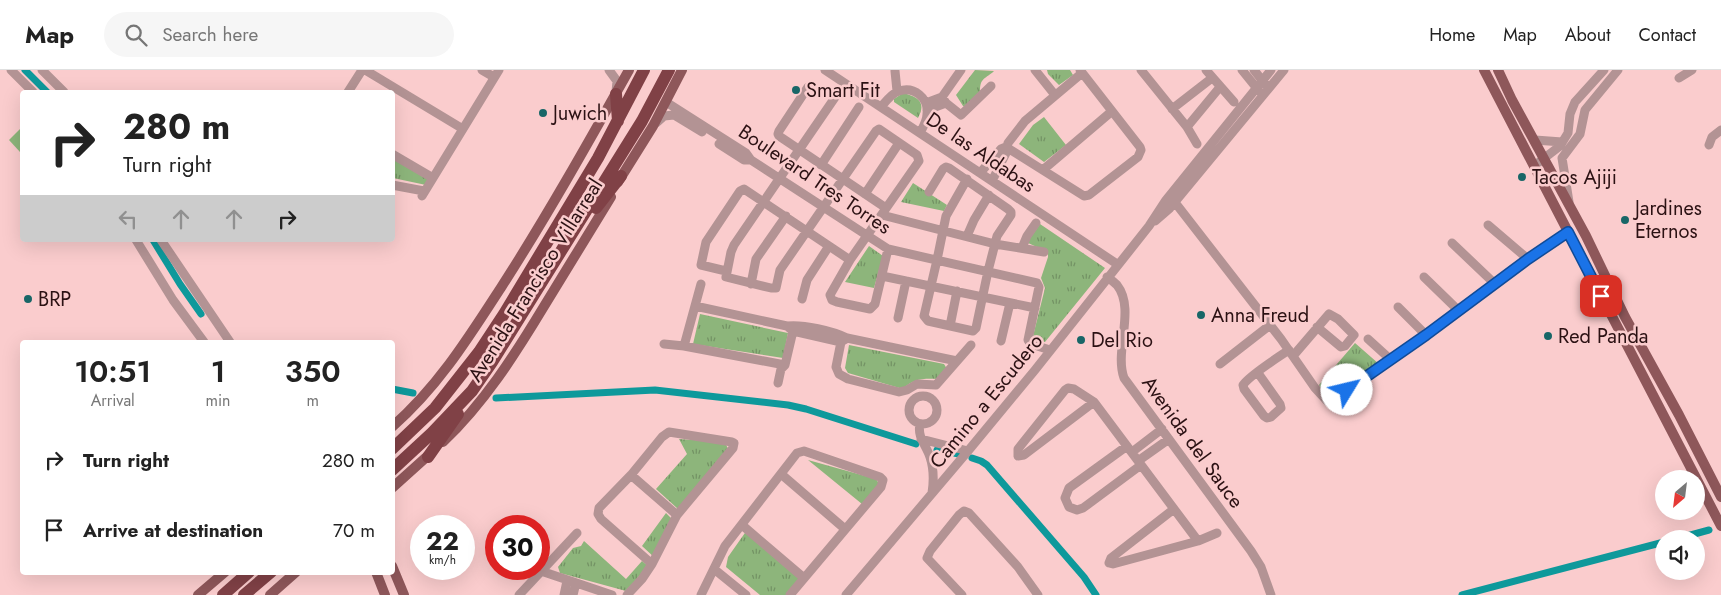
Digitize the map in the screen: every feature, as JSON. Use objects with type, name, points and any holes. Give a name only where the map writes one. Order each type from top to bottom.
[{"type":"highway","name":"Avenida Francisco Villarreal","points":[[395,446],[435,408],[479,352],[598,158],[644,70]]},
{"type":"highway","name":"Avenida Francisco Villarreal","points":[[395,467],[432,433],[472,391],[518,322],[642,121],[669,70]]},
{"type":"highway","points":[[616,94],[618,122]]},
{"type":"highway","points":[[559,255],[621,176]]},
{"type":"highway","points":[[428,457],[472,391]]},
{"type":"highway","points":[[223,595],[246,575]]},
{"type":"highway","points":[[244,595],[267,575]]},
{"type":"main road","name":"Avenida Francisco Villarreal","points":[[395,424],[430,389],[461,350],[522,254],[629,70]]},
{"type":"main road","name":"Avenida Francisco Villarreal","points":[[395,485],[459,427],[488,391],[520,345],[615,190],[621,176],[666,102],[682,70]]},
{"type":"main road","points":[[1484,70],[1721,526]]},
{"type":"main road","points":[[1498,70],[1512,100],[1569,204],[1625,317],[1721,497]]},
{"type":"main road","points":[[395,573],[404,595]]},
{"type":"main road","points":[[198,595],[221,575]]},
{"type":"main road","points":[[270,595],[293,575]]},
{"type":"main road","points":[[377,575],[385,595]]},
{"type":"street","points":[[11,70],[31,90]]},
{"type":"street","points":[[42,70],[62,90]]},
{"type":"street","points":[[349,90],[364,70],[463,129]]},
{"type":"street","points":[[395,186],[423,194],[496,74],[482,70]]},
{"type":"street","points":[[609,70],[617,81],[616,94]]},
{"type":"street","name":"De las Aldabas","points":[[825,70],[1117,264]]},
{"type":"street","points":[[927,107],[944,100],[961,70]]},
{"type":"street","points":[[1035,70],[1055,95]]},
{"type":"street","points":[[1143,70],[1197,144]]},
{"type":"street","points":[[1206,70],[1234,102]]},
{"type":"street","points":[[1242,70],[1263,88]]},
{"type":"street","points":[[1254,70],[1263,88]]},
{"type":"street","name":"Camino a Escudero","points":[[1263,88],[1271,70]]},
{"type":"street","name":"Camino a Escudero","points":[[846,595],[968,452],[1117,264],[1173,199],[1263,88],[1284,70]]},
{"type":"street","points":[[1534,166],[1561,144],[1570,127],[1571,110],[1575,102],[1604,70]]},
{"type":"street","points":[[1562,158],[1580,134],[1585,110],[1618,70]]},
{"type":"street","points":[[1679,78],[1692,70]]},
{"type":"street","points":[[897,71],[901,90]]},
{"type":"street","points":[[980,173],[1006,147],[1025,121],[1081,71],[1141,150],[1138,157],[1088,196],[1082,195],[1044,169],[1006,147]]},
{"type":"street","points":[[1172,109],[1212,78]]},
{"type":"street","points":[[944,100],[962,115],[991,86]]},
{"type":"street","points":[[808,87],[778,134],[779,136],[865,194],[884,212],[942,231],[995,244],[1044,252]]},
{"type":"street","points":[[1187,128],[1220,87]]},
{"type":"street","points":[[881,107],[901,90],[911,90],[920,95],[927,107],[926,119],[920,132]]},
{"type":"street","points":[[1586,90],[1595,97]]},
{"type":"street","points":[[838,93],[734,245],[726,277],[728,279],[776,288],[780,270],[877,130],[881,130],[917,155],[919,161],[850,260],[830,295],[834,301],[872,309],[875,304],[888,249]]},
{"type":"street","name":"Boulevard Tres Torres","points":[[666,102],[697,125],[746,153],[751,160],[888,249],[1034,282],[1039,287],[1035,308]]},
{"type":"street","points":[[821,165],[859,107]]},
{"type":"street","points":[[1044,169],[1111,112]]},
{"type":"street","points":[[652,126],[664,116],[670,114],[697,125]]},
{"type":"street","points":[[1710,144],[1712,137],[1721,130]]},
{"type":"street","points":[[1535,140],[1561,144]]},
{"type":"street","points":[[865,194],[899,143]]},
{"type":"street","points":[[1561,144],[1569,204]]},
{"type":"street","points":[[992,181],[1006,153],[1006,147]]},
{"type":"street","points":[[395,156],[433,178]]},
{"type":"street","points":[[928,192],[943,169],[946,168],[967,180],[1010,210],[1011,215],[997,236],[976,328],[973,331],[928,322],[924,316],[946,216],[967,180]]},
{"type":"street","points":[[726,272],[701,264],[706,242],[742,189],[786,216],[850,260]]},
{"type":"street","points":[[967,236],[989,195]]},
{"type":"street","points":[[1173,199],[1328,402],[1426,335],[1494,283],[1568,232]]},
{"type":"street","points":[[751,284],[756,259],[786,216]]},
{"type":"street","points":[[1022,248],[1027,236],[1036,223]]},
{"type":"street","points":[[1488,225],[1528,259]]},
{"type":"street","points":[[137,242],[173,300],[203,340]]},
{"type":"street","points":[[162,242],[229,340]]},
{"type":"street","points":[[1452,243],[1494,283]]},
{"type":"street","points":[[802,299],[807,280],[829,246]]},
{"type":"street","points":[[882,276],[1035,308],[1029,342],[1050,350]]},
{"type":"street","name":"Avenida del Sauce","points":[[1107,277],[1116,284],[1123,302],[1122,372],[1128,383],[1251,551],[1261,567],[1271,595]]},
{"type":"street","points":[[1424,277],[1459,311]]},
{"type":"street","points":[[898,318],[906,281]]},
{"type":"street","points":[[684,346],[701,284]]},
{"type":"street","points":[[950,326],[957,292]]},
{"type":"street","points":[[1002,341],[1010,303]]},
{"type":"street","points":[[695,306],[790,329],[956,362]]},
{"type":"street","points":[[1398,307],[1426,335]]},
{"type":"street","points":[[1220,364],[1270,325]]},
{"type":"street","points":[[1258,373],[1281,408],[1271,417],[1267,418],[1244,389],[1243,385],[1258,373],[1291,353],[1317,327]]},
{"type":"street","points":[[778,383],[781,369],[785,365],[790,329]]},
{"type":"street","points":[[844,340],[836,367],[838,374],[895,391],[910,389],[917,384],[932,386],[938,383],[971,345]]},
{"type":"street","points":[[1368,340],[1390,359]]},
{"type":"street","points":[[664,344],[785,365]]},
{"type":"street","points":[[910,389],[920,397],[933,401],[937,410],[934,419],[930,422],[920,424],[912,419],[909,410],[910,405],[920,397],[927,385]]},
{"type":"street","points":[[1094,402],[1024,455],[1018,456],[1018,449],[1065,390],[1074,389],[1094,402],[1198,541]]},
{"type":"street","points":[[920,424],[919,433],[933,467],[932,493]]},
{"type":"street","points":[[627,595],[642,579],[652,564],[677,515],[733,448],[734,443],[670,432],[662,437],[631,475],[599,508],[598,514],[601,519],[652,564]]},
{"type":"street","points":[[1134,456],[1084,508],[1077,510],[1069,507],[1065,498],[1069,488],[1134,456],[1165,434]]},
{"type":"street","points":[[921,439],[968,452]]},
{"type":"street","points":[[701,595],[725,546],[795,455],[804,451],[882,478],[881,487],[790,595]]},
{"type":"street","points":[[781,474],[845,530]]},
{"type":"street","points":[[631,475],[677,515]]},
{"type":"street","points":[[1174,509],[1111,558],[1109,563],[1113,564],[1198,541],[1217,533]]},
{"type":"street","points":[[962,595],[927,558],[930,551],[964,511],[969,513],[1005,552],[1038,595]]},
{"type":"street","points":[[742,525],[804,578]]},
{"type":"street","points":[[550,562],[577,534]]},
{"type":"street","points":[[714,569],[746,595]]},
{"type":"street","points":[[550,574],[612,595]]},
{"type":"street","points":[[519,595],[533,580]]},
{"type":"street","points":[[564,595],[572,582]]},
{"type":"street","points":[[572,582],[572,595]]},
{"type":"green space","points":[[975,70],[994,71],[982,81],[980,91],[965,107],[956,95]]},
{"type":"green space","points":[[1047,70],[1070,70],[1073,75],[1059,85],[1048,74]]},
{"type":"green space","points":[[903,93],[913,96],[921,104],[921,112],[918,118],[894,102],[894,99]]},
{"type":"green space","points":[[1044,117],[1066,145],[1044,162],[1019,144],[1033,125]]},
{"type":"green space","points":[[20,129],[20,152],[9,140]]},
{"type":"green space","points":[[395,159],[430,180],[426,185],[395,178]]},
{"type":"green space","points":[[913,183],[947,205],[944,211],[901,202]]},
{"type":"green space","points":[[1040,224],[1105,268],[1045,342],[1032,340],[1045,288],[1041,278],[1048,252],[1028,243]]},
{"type":"green space","points":[[869,246],[883,256],[874,288],[845,282]]},
{"type":"green space","points":[[700,314],[788,333],[783,358],[693,344]]},
{"type":"green space","points":[[1355,343],[1379,364],[1330,400],[1319,385]]},
{"type":"green space","points":[[849,345],[944,364],[947,369],[937,379],[918,380],[910,383],[903,389],[848,373],[845,368]]},
{"type":"green space","points":[[679,439],[725,442],[728,449],[678,509],[656,489],[687,454]]},
{"type":"green space","points":[[808,460],[876,479],[880,485],[862,504]]},
{"type":"green space","points":[[666,513],[673,520],[655,558],[642,546]]},
{"type":"green space","points":[[747,530],[802,577],[787,595],[760,595],[726,567],[728,557]]},
{"type":"green space","points":[[584,541],[626,579],[642,561],[648,566],[626,591],[560,573],[558,567],[573,548],[581,546]]},
{"type":"waterway","points":[[25,70],[45,90]]},
{"type":"waterway","points":[[154,242],[201,314]]},
{"type":"waterway","points":[[395,390],[413,393]]},
{"type":"waterway","points":[[496,398],[655,390],[788,405],[916,444]]},
{"type":"waterway","points":[[937,450],[959,454]]},
{"type":"waterway","points":[[972,458],[987,465],[1084,577],[1096,595]]},
{"type":"waterway","points":[[1705,531],[1709,530]]},
{"type":"waterway","points":[[1462,595],[1655,544]]},
{"type":"place","name":"Smart Fit","points":[[796,90]]},
{"type":"place","name":"Juwich","points":[[543,113]]},
{"type":"place","name":"Tacos Ajiji","points":[[1522,177]]},
{"type":"place","name":"Jardines Eternos","points":[[1625,220]]},
{"type":"place","name":"BRP","points":[[28,299]]},
{"type":"place","name":"Anna Freud","points":[[1201,315]]},
{"type":"place","name":"Red Panda","points":[[1548,336]]},
{"type":"place","name":"Del Rio","points":[[1081,340]]},
{"type":"route","points":[[1347,390],[1459,311],[1494,283],[1568,232],[1601,296]]}]
